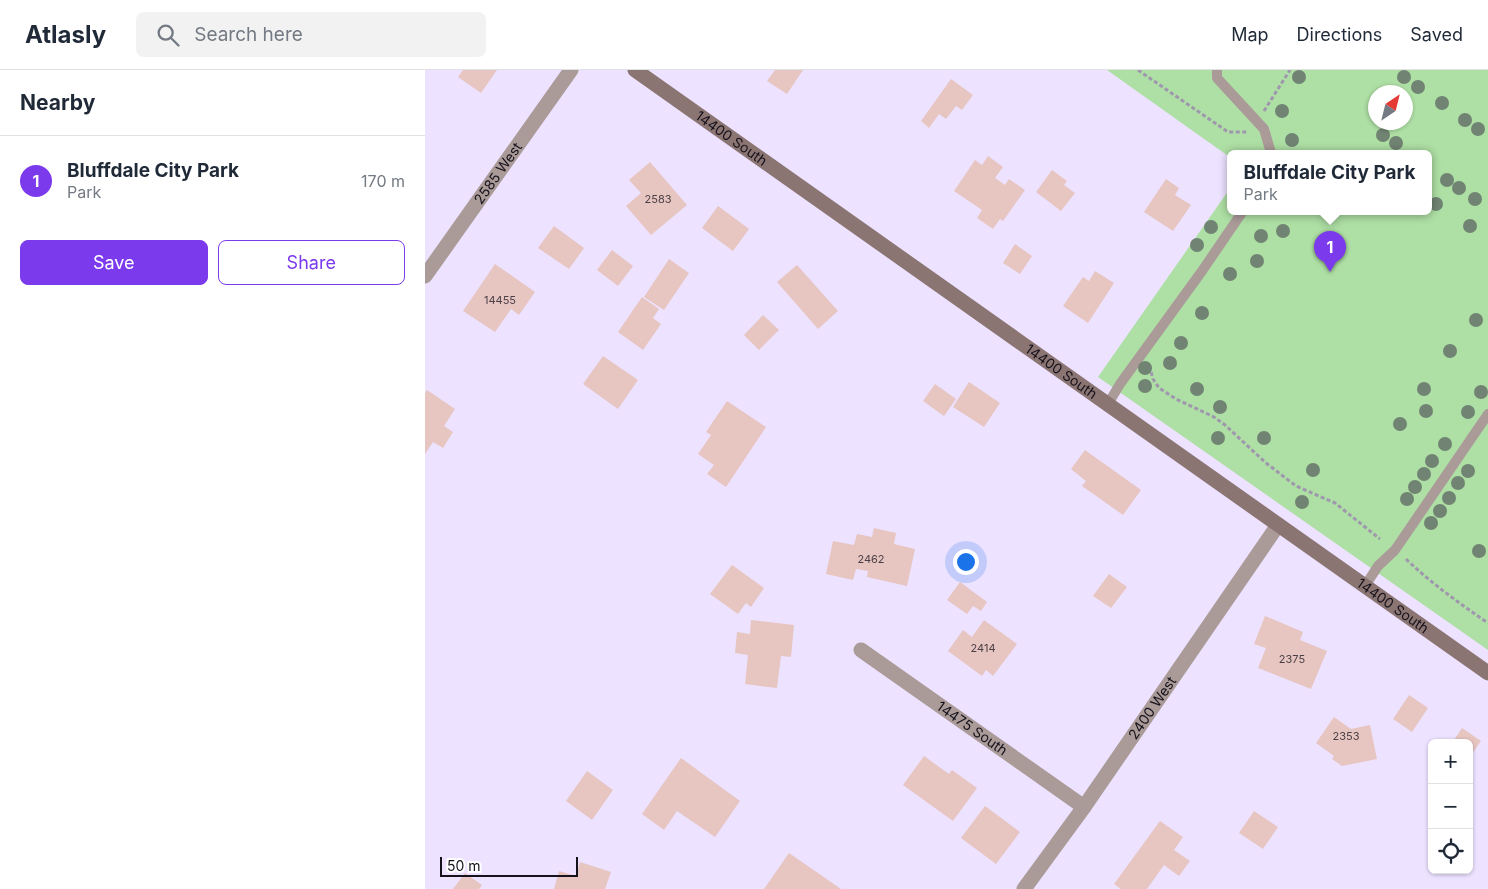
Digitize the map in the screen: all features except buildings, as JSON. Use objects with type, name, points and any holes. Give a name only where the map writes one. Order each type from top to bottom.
[{"type":"main road","name":"14400 South","points":[[635,70],[1488,673]]},
{"type":"street","name":"2585 West","points":[[425,276],[571,70]]},
{"type":"street","name":"2400 West","points":[[1025,889],[1084,807],[1278,524]]},
{"type":"street","name":"14475 South","points":[[861,650],[1084,807]]},
{"type":"lane","points":[[1217,70],[1217,78],[1264,129],[1270,150]]},
{"type":"lane","points":[[1108,404],[1120,384],[1203,271],[1240,215]]},
{"type":"lane","points":[[1365,586],[1378,566],[1395,550],[1488,414]]},
{"type":"path","points":[[1155,359],[1151,368],[1153,378],[1159,388],[1176,399],[1214,417],[1266,463],[1296,486],[1335,502],[1381,539]]},
{"type":"path","points":[[1406,559],[1453,600],[1488,623]]},
{"type":"green space","points":[[1107,70],[1488,70],[1488,650],[1098,377],[1227,193],[1227,215],[1432,215],[1432,150],[1227,150],[1227,155]]},
{"type":"place","name":"Bluffdale City Park","points":[[1330,272]]}]
